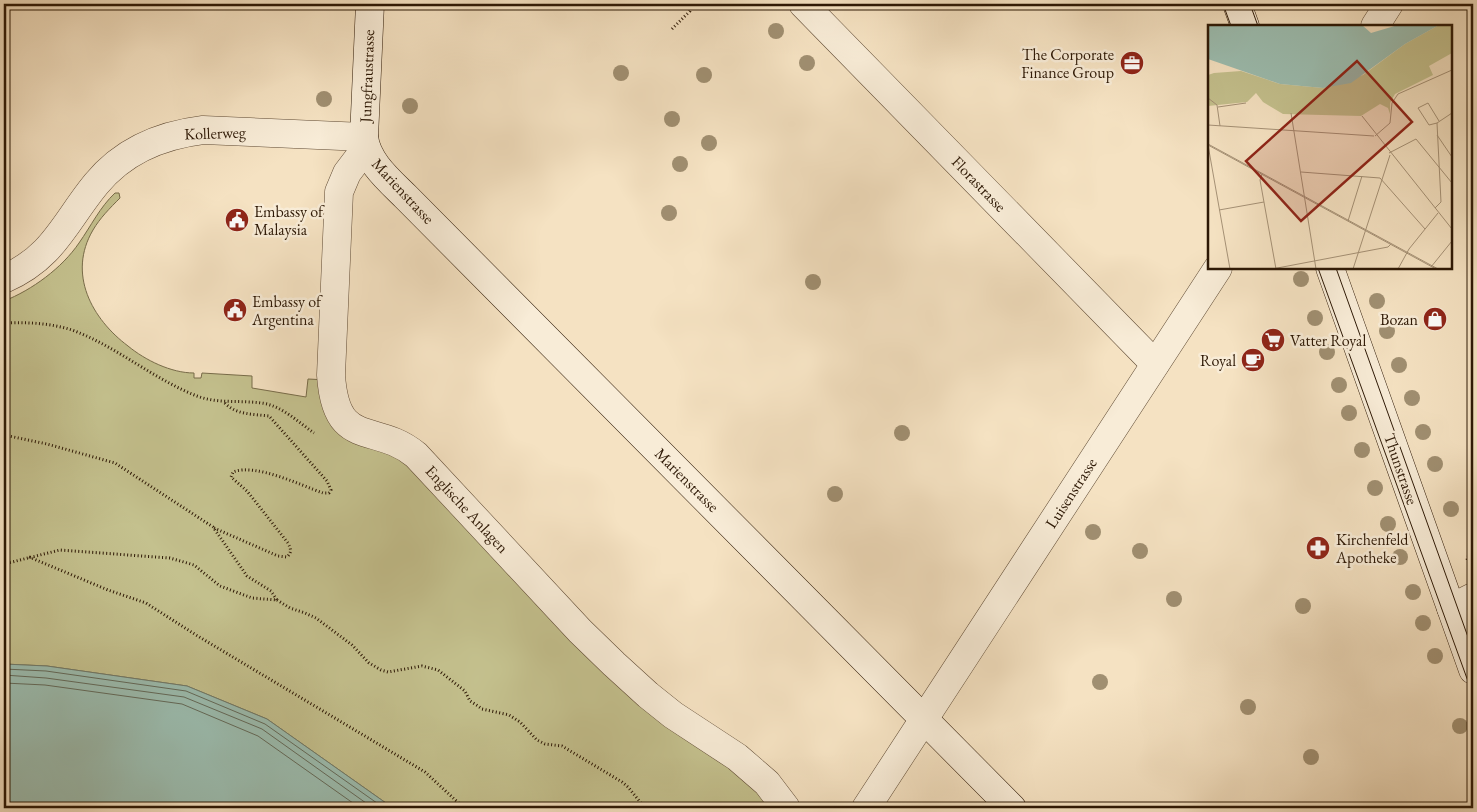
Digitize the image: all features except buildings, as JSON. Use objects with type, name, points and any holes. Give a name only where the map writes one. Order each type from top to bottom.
[{"type":"street","name":"Jungfraustrasse","points":[[365,143],[370,4]]},
{"type":"street","name":"Florastrasse","points":[[803,4],[1154,364]]},
{"type":"street","points":[[1237,4],[1245,25]]},
{"type":"street","points":[[1376,25],[1389,4]]},
{"type":"street","name":"Kollerweg","points":[[4,280],[29,265],[53,244],[97,183],[110,169],[128,155],[153,142],[185,132],[203,130],[365,143]]},
{"type":"street","name":"Englische Anlagen","points":[[365,143],[347,173],[339,192],[330,375],[334,404],[349,424],[360,431],[407,447],[416,455],[580,631],[614,664],[673,715],[738,757],[766,783],[786,808]]},
{"type":"street","name":"Marienstrasse","points":[[365,143],[375,163],[406,197],[1012,808]]},
{"type":"street","name":"Luisenstrasse","points":[[924,718],[1217,269]]},
{"type":"street","name":"Thunstrasse","points":[[1330,269],[1462,602],[1473,670]]},
{"type":"street","points":[[866,808],[924,718]]},
{"type":"path","points":[[672,29],[690,11],[692,4]]},
{"type":"path","points":[[4,323],[29,322],[71,330],[105,346],[198,397],[223,402],[269,404],[278,408],[317,435]]},
{"type":"path","points":[[4,435],[47,444],[115,463],[213,527],[278,556],[287,557],[291,549],[288,543],[247,491],[231,477],[233,472],[255,469],[323,493],[328,493],[331,490],[327,481],[269,416],[236,412],[223,402]]},
{"type":"path","points":[[213,527],[247,576],[271,591],[277,600],[290,608],[305,612],[316,618],[381,670],[388,672],[422,666],[438,670],[465,691],[470,701],[482,709],[509,715],[520,722],[537,740],[545,744],[562,746],[622,782],[645,808]]},
{"type":"path","points":[[4,564],[60,550],[170,558],[194,565],[220,586],[252,598],[277,600]]},
{"type":"path","points":[[29,557],[108,590],[146,602],[196,635],[425,772],[464,808]]},
{"type":"shaded area","points":[[115,193],[119,193],[120,198],[102,217],[93,230],[82,263],[83,279],[87,294],[94,309],[115,335],[150,361],[176,371],[194,373],[194,378],[201,378],[202,373],[252,376],[252,388],[306,397],[308,379],[328,380],[332,405],[408,449],[735,762],[779,808],[393,808],[267,719],[187,686],[47,666],[4,664],[4,301],[36,284],[64,261]]},
{"type":"water","points":[[4,664],[47,666],[187,686],[267,719],[393,808],[4,808]]},
{"type":"tram line","points":[[1223,4],[1231,25]]},
{"type":"tram line","points":[[1250,4],[1258,25]]},
{"type":"tram line","points":[[1318,269],[1473,695]]},
{"type":"tram line","points":[[1336,269],[1473,651]]},
{"type":"place","name":"The Corporate Finance Group","points":[[1132,63]]},
{"type":"place","name":"Embassy of Malaysia","points":[[237,220]]},
{"type":"place","name":"Embassy of Argentina","points":[[235,310]]},
{"type":"place","name":"Bozan","points":[[1435,319]]},
{"type":"place","name":"Vatter Royal","points":[[1273,340]]},
{"type":"place","name":"Royal","points":[[1253,360]]},
{"type":"place","name":"Kirchenfeld Apotheke","points":[[1318,548]]}]
